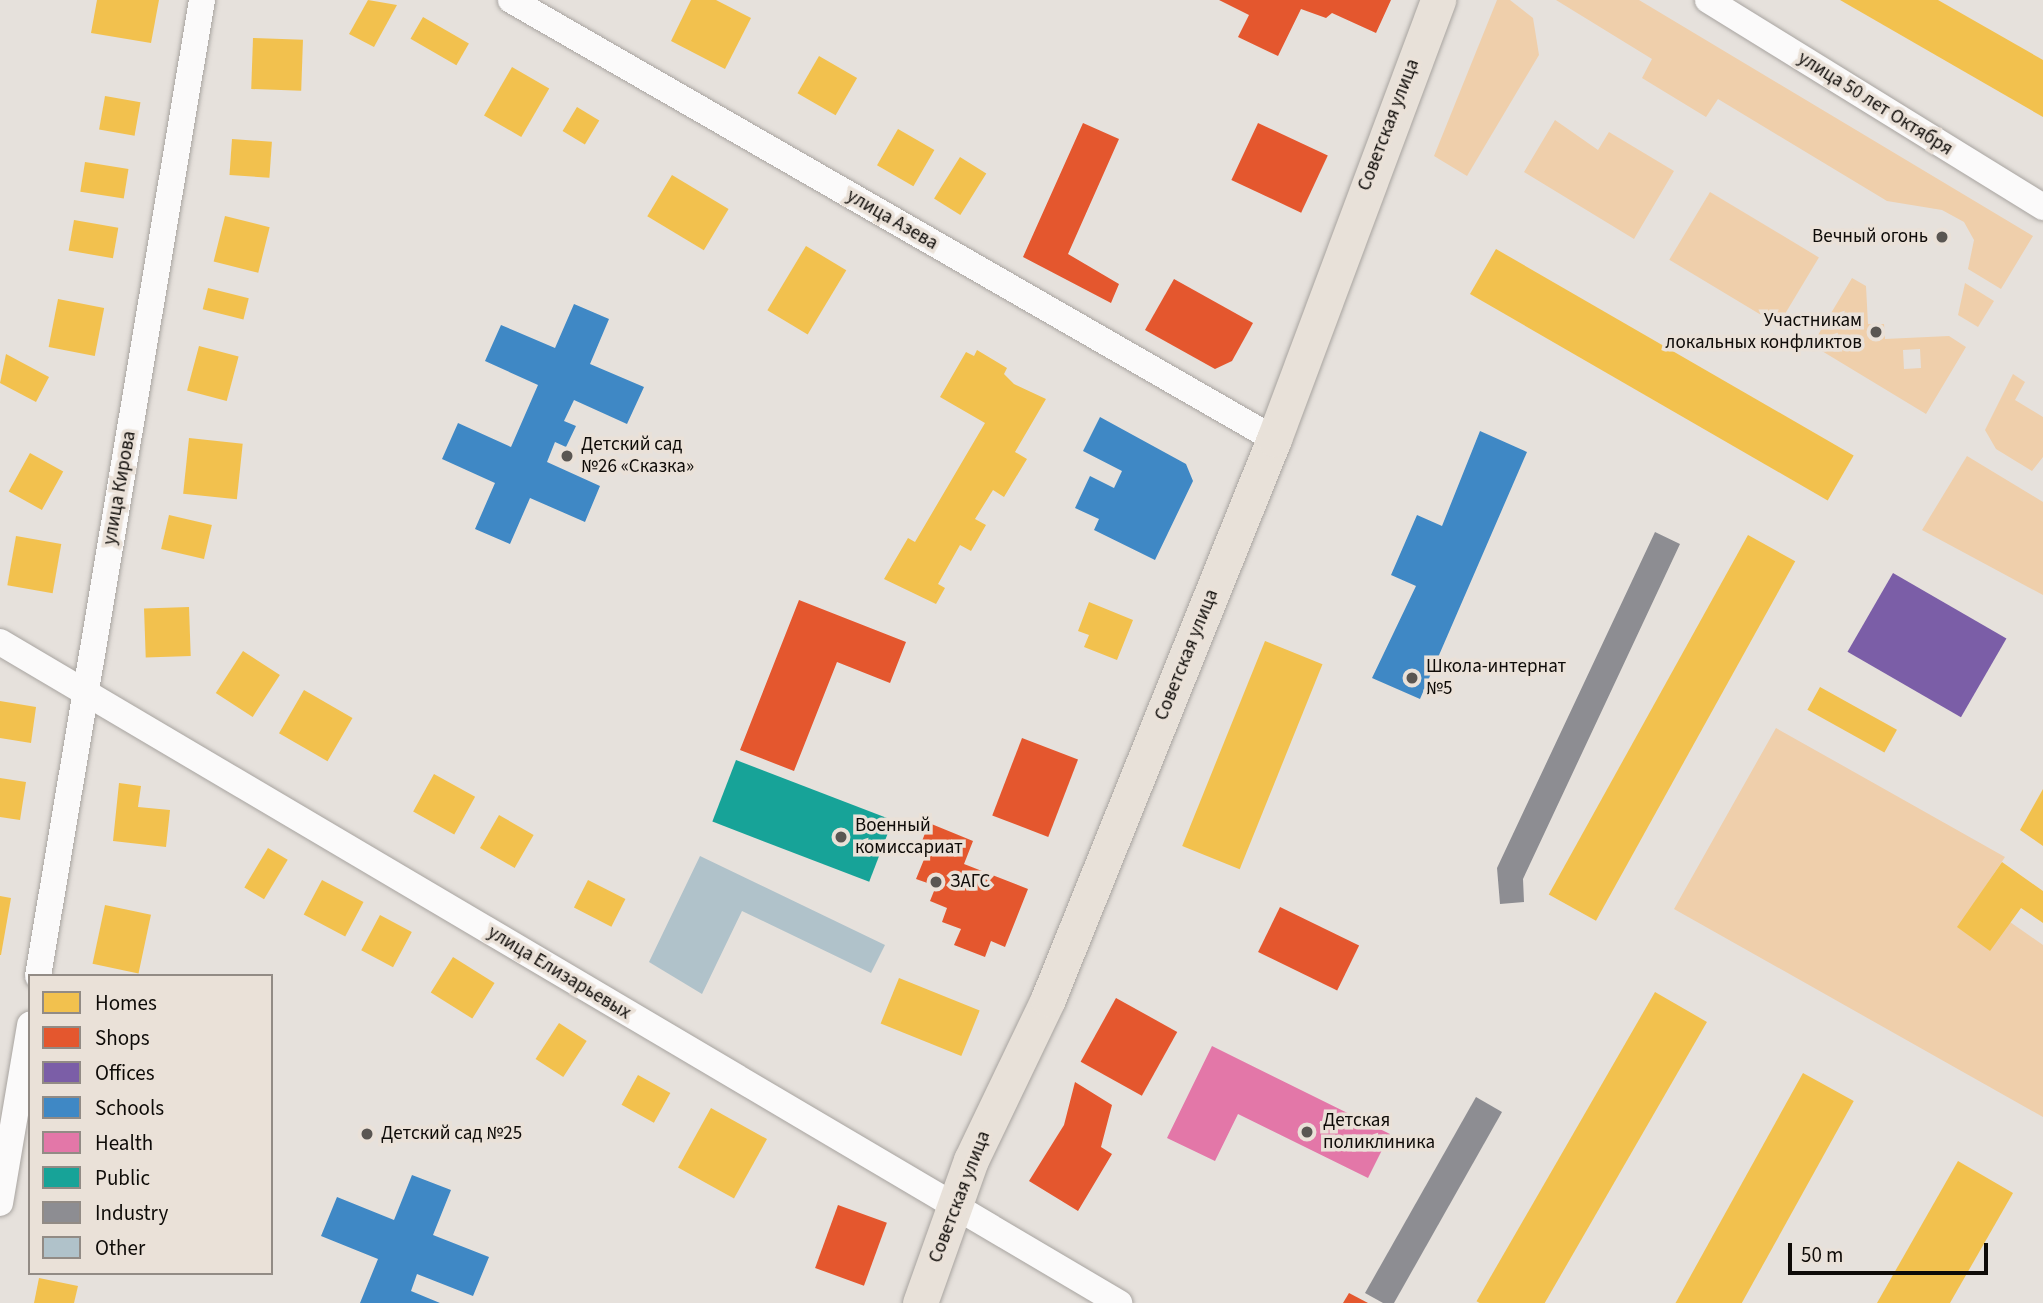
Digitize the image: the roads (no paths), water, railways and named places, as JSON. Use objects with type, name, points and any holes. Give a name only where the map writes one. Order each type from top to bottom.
[{"type":"main road","name":"Советская улица","points":[[920,1303],[971,1160],[1048,999],[1274,439],[1438,0]]},
{"type":"street","name":"улица Кирова","points":[[38,974],[202,0]]},
{"type":"street","name":"улица Азева","points":[[511,0],[1274,439]]},
{"type":"street","name":"улица 50 лет Октября","points":[[1708,0],[2043,207]]},
{"type":"street","name":"улица Елизарьевых","points":[[0,642],[1119,1303]]},
{"type":"street","points":[[0,1203],[28,1038]]},
{"type":"place","name":"Вечный огонь","points":[[1942,237]]},
{"type":"place","name":"Участникам локальных конфликтов","points":[[1876,332]]},
{"type":"place","name":"Детский сад №26 «Сказка»","points":[[567,456]]},
{"type":"place","name":"Школа-интернат №5","points":[[1412,678]]},
{"type":"place","name":"Военный комиссариат","points":[[841,837]]},
{"type":"place","name":"ЗАГС","points":[[936,882]]},
{"type":"place","name":"Детская поликлиника","points":[[1307,1132]]},
{"type":"place","name":"Детский сад №25","points":[[367,1134]]}]
